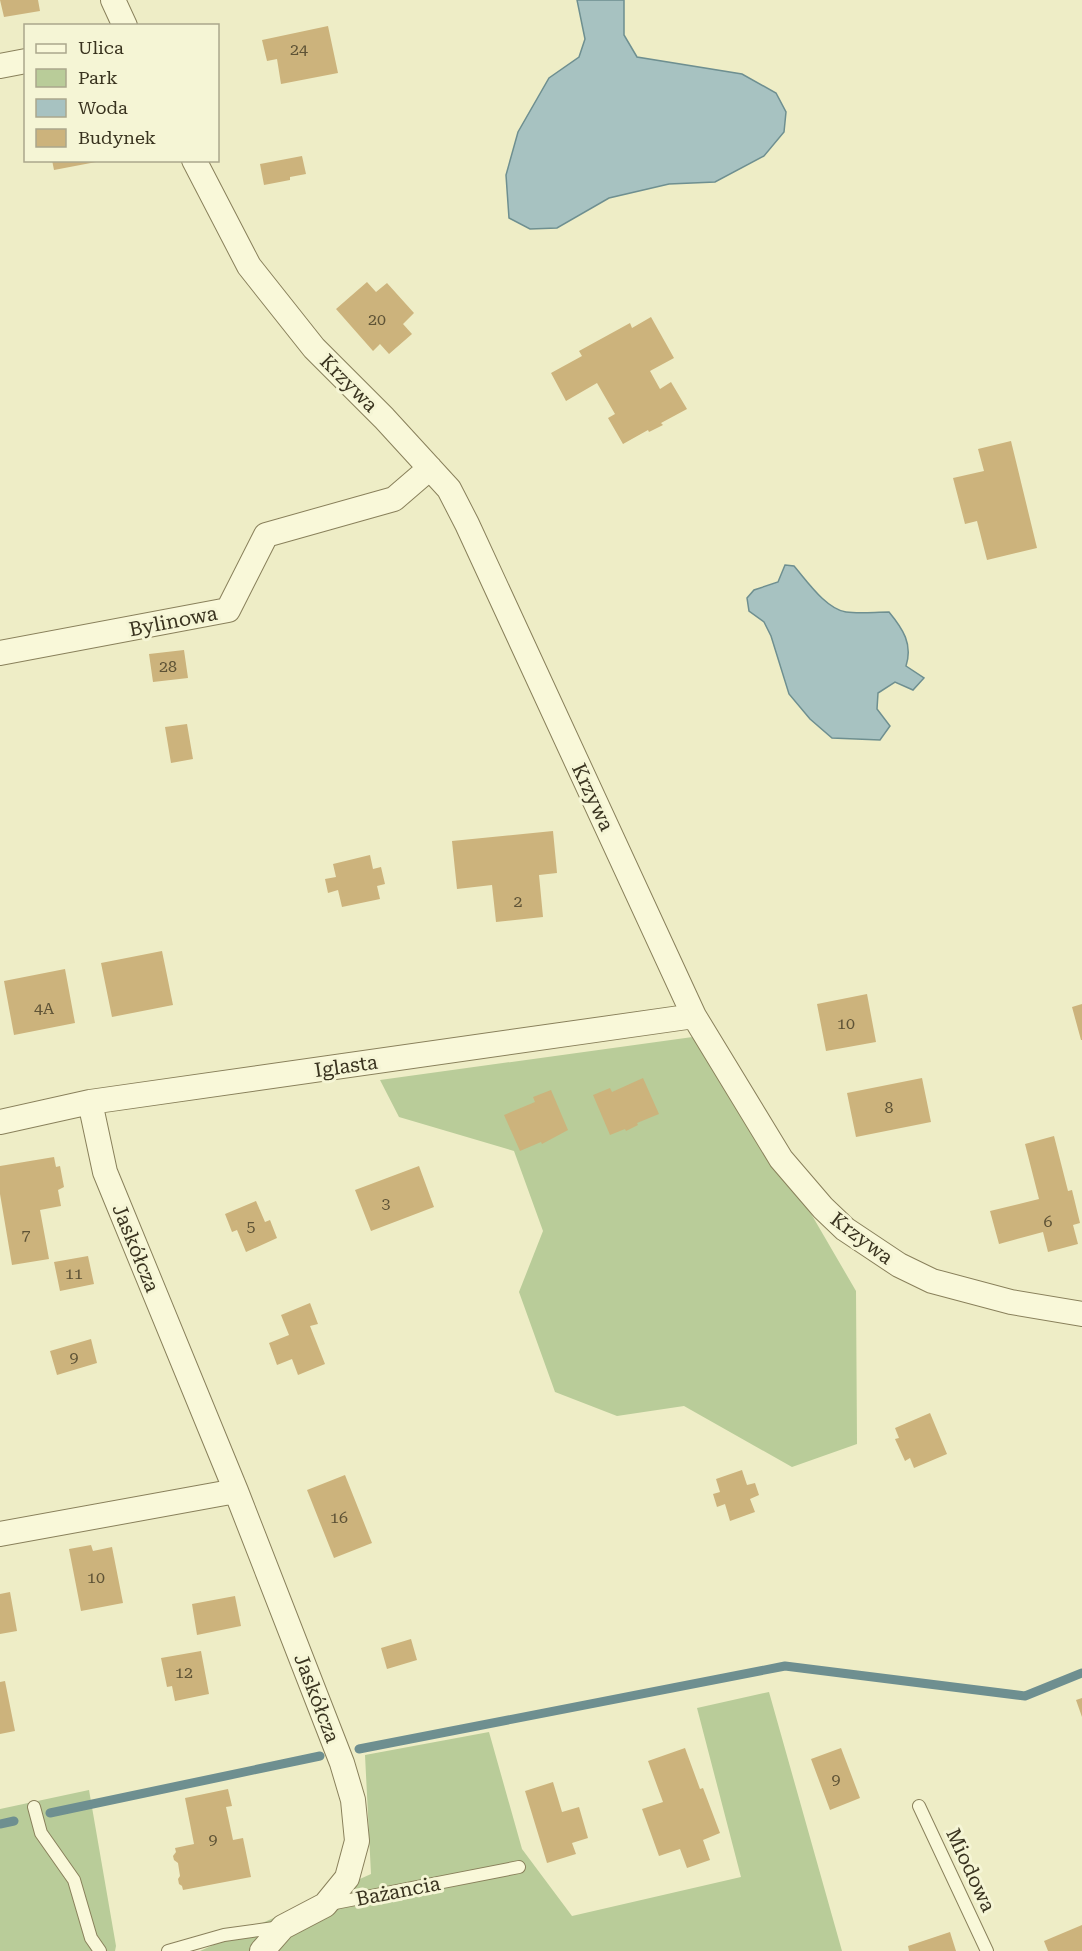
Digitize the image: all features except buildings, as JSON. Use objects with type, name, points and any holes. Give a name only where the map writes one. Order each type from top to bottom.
[{"type":"street","points":[[113,0],[124,24]]},
{"type":"street","points":[[0,66],[24,61]]},
{"type":"street","name":"Krzywa","points":[[195,162],[249,266],[314,348],[384,418],[449,489],[694,1016],[781,1159],[823,1208],[845,1229],[899,1266],[932,1281],[1011,1302],[1082,1314]]},
{"type":"street","name":"Bylinowa","points":[[0,653],[228,610],[266,535],[394,499],[430,468]]},
{"type":"street","name":"Iglasta","points":[[0,1122],[90,1102],[694,1016]]},
{"type":"street","name":"Jaskółcza","points":[[90,1102],[105,1172],[236,1491],[342,1762],[353,1800],[357,1841],[347,1878],[326,1905]]},
{"type":"street","points":[[0,1534],[236,1491]]},
{"type":"street","name":"Bażancia","points":[[262,1951],[283,1927],[326,1905]]},
{"type":"lane","name":"Miodowa","points":[[919,1806],[987,1951]]},
{"type":"lane","points":[[34,1807],[42,1833],[74,1880],[91,1938],[100,1951]]},
{"type":"lane","name":"Bażancia","points":[[326,1905],[519,1867]]},
{"type":"lane","name":"Bażancia","points":[[168,1951],[224,1935],[283,1927]]},
{"type":"green space","points":[[707,1035],[856,1291],[857,1444],[792,1467],[684,1406],[617,1416],[555,1392],[519,1292],[543,1231],[514,1151],[399,1117],[380,1080]]},
{"type":"green space","points":[[769,1692],[842,1951],[200,1951],[371,1874],[365,1755],[489,1732],[522,1849],[572,1916],[741,1877],[697,1708]]},
{"type":"green space","points":[[89,1790],[115,1951],[0,1951],[0,1809]]},
{"type":"water","points":[[577,0],[624,0],[624,35],[637,57],[742,74],[776,93],[786,112],[784,132],[764,156],[715,182],[669,184],[609,198],[557,228],[530,229],[509,218],[506,175],[518,132],[549,78],[579,57],[585,39]]},
{"type":"water","points":[[785,565],[794,566],[817,594],[831,606],[846,612],[889,612],[899,625],[907,644],[906,666],[924,678],[913,690],[895,682],[878,693],[877,709],[890,726],[880,740],[832,738],[810,719],[789,694],[771,636],[764,622],[749,611],[747,598],[754,590],[778,582]]},
{"type":"waterway","points":[[359,1749],[785,1666],[1025,1696],[1082,1673]]},
{"type":"waterway","points":[[50,1813],[320,1756]]},
{"type":"waterway","points":[[0,1824],[14,1821]]}]
